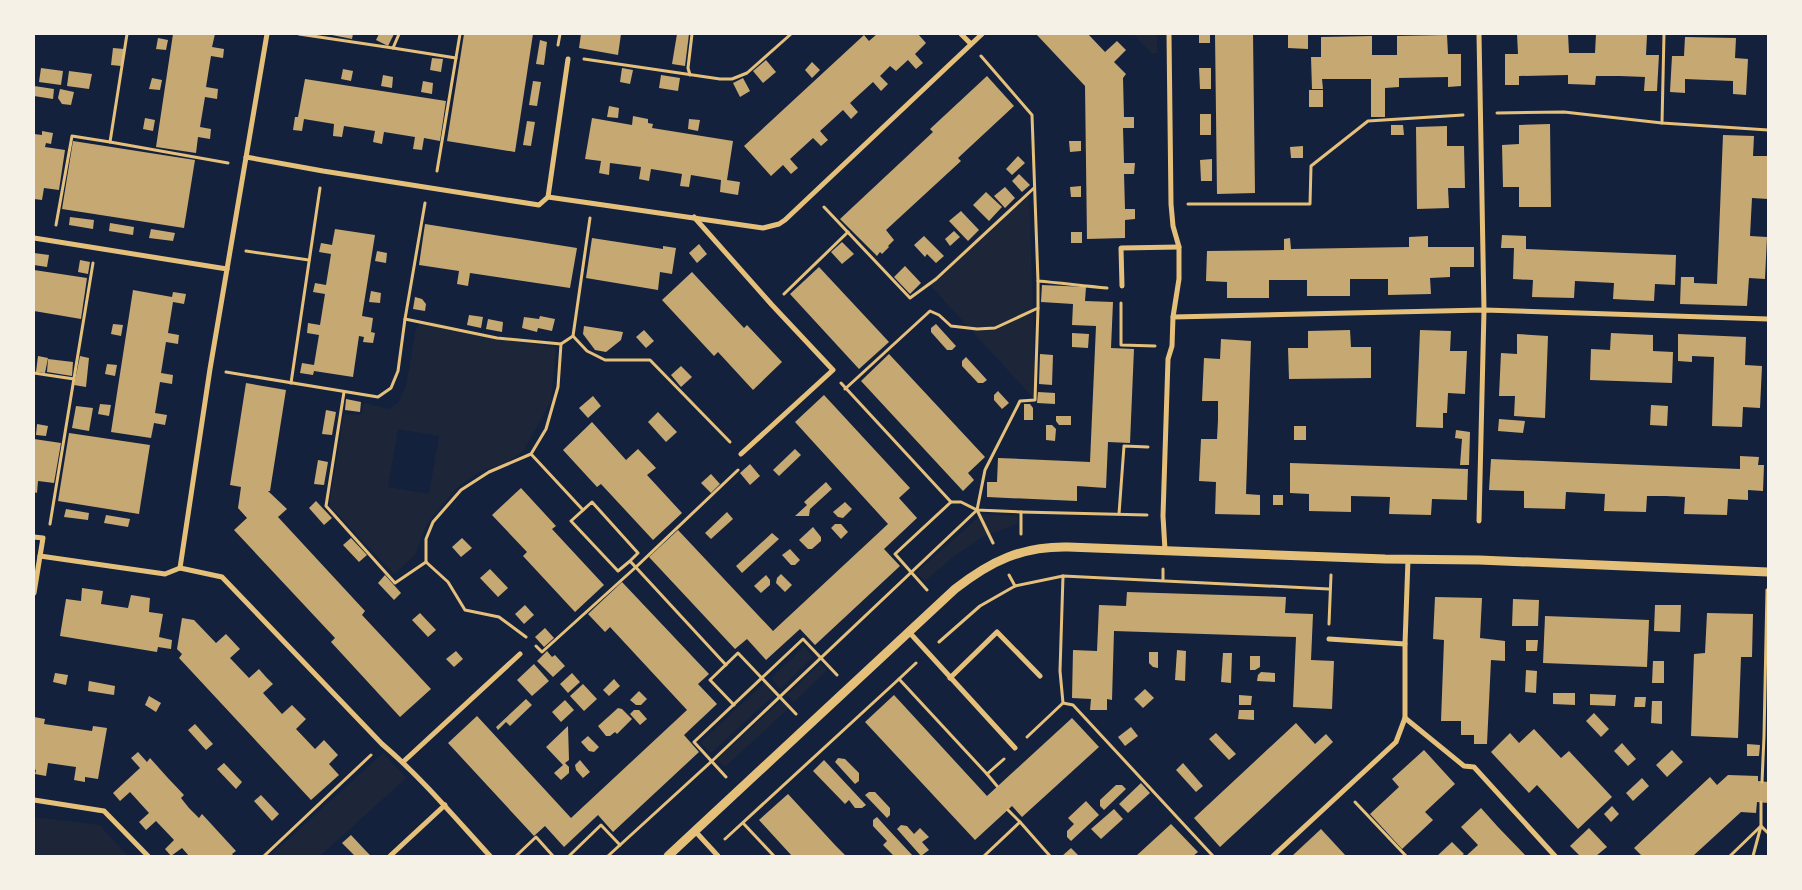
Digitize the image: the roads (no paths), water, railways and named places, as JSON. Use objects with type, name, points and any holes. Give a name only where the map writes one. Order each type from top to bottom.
[{"type":"street","points":[[180,568],[210,369],[267,34]]},
{"type":"street","points":[[961,34],[970,44]]},
{"type":"street","points":[[548,196],[694,216],[762,228],[779,224],[982,34]]},
{"type":"street","points":[[1165,550],[1162,516],[1168,359],[1172,346],[1173,317],[1179,279],[1179,247],[1173,226],[1172,204],[1169,34]]},
{"type":"street","points":[[1479,34],[1484,310],[1479,521]]},
{"type":"street","points":[[246,157],[322,171],[539,205],[548,196],[568,59]]},
{"type":"street","points":[[694,216],[772,305],[833,370],[741,454]]},
{"type":"street","points":[[34,238],[227,269]]},
{"type":"street","points":[[1121,288],[1121,248],[1179,247]]},
{"type":"street","points":[[1173,317],[1484,310],[1768,319]]},
{"type":"street","points":[[34,537],[43,538],[34,593]]},
{"type":"street","points":[[668,856],[939,602],[971,576],[1001,559],[1020,552],[1047,546],[1333,557],[1480,560],[1768,572]]},
{"type":"street","points":[[40,556],[165,574],[180,568],[222,577],[382,744],[403,762],[445,805],[490,856]]},
{"type":"street","points":[[1274,856],[1396,742],[1405,718],[1408,559]]},
{"type":"street","points":[[908,631],[1015,748]]},
{"type":"street","points":[[950,678],[997,632],[1040,676]]},
{"type":"street","points":[[1329,639],[1405,644]]},
{"type":"street","points":[[403,762],[520,654]]},
{"type":"street","points":[[1405,718],[1464,766],[1474,767],[1554,856]]},
{"type":"street","points":[[34,800],[104,811],[148,856]]},
{"type":"street","points":[[390,856],[445,805]]},
{"type":"street","points":[[695,831],[718,856]]}]
